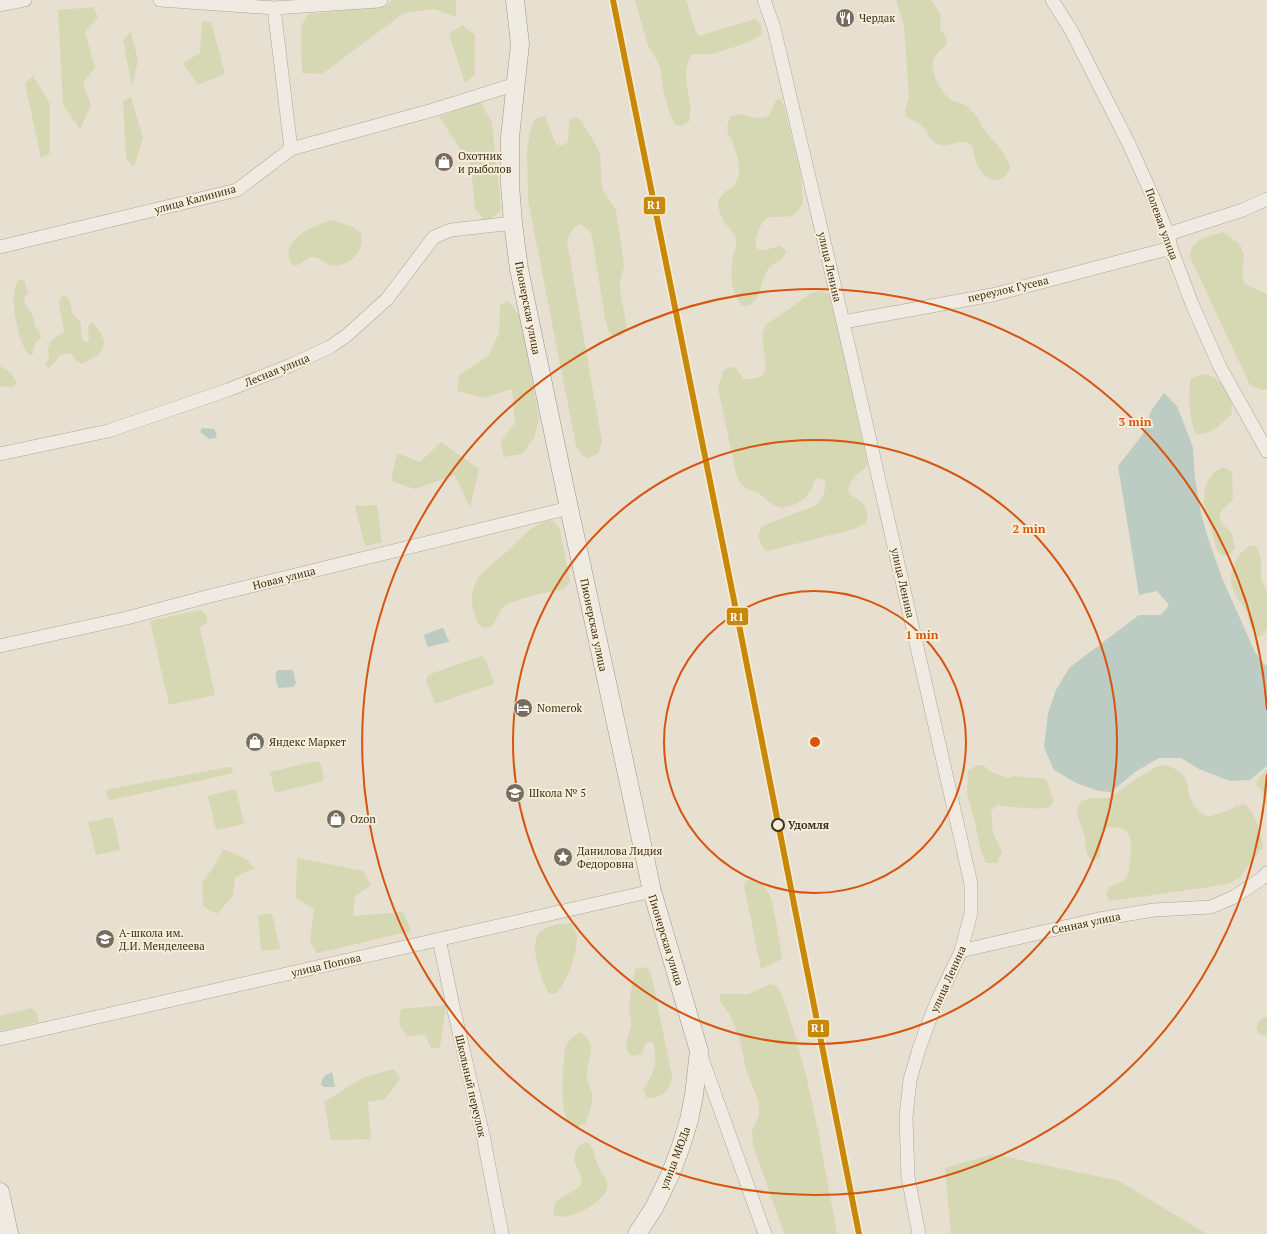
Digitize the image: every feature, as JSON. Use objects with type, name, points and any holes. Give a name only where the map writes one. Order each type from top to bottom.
[{"type":"street","points":[[0,5],[25,0]]},
{"type":"street","points":[[160,0],[274,8],[381,0]]},
{"type":"street","name":"Пионерская улица","points":[[515,0],[520,44],[510,137],[510,185],[519,269],[568,508],[652,891],[699,1051],[765,1234]]},
{"type":"street","name":"улица Ленина","points":[[764,0],[774,28],[843,322],[971,884],[972,913],[962,951],[930,1018],[910,1080],[906,1117],[908,1177],[918,1234]]},
{"type":"street","name":"Полевая улица","points":[[1052,0],[1071,30],[1129,144],[1168,234],[1192,304],[1220,367],[1267,451]]},
{"type":"street","points":[[274,8],[291,149]]},
{"type":"street","name":"улица Калинина","points":[[0,247],[237,190],[291,149],[433,110],[516,84]]},
{"type":"street","points":[[1168,234],[1243,210],[1267,200]]},
{"type":"street","name":"Лесная улица","points":[[0,454],[108,431],[228,390],[291,365],[330,347],[346,336],[387,300],[434,237],[452,230],[513,223]]},
{"type":"street","name":"переулок Гусева","points":[[843,322],[992,295],[1172,248]]},
{"type":"street","name":"Новая улица","points":[[0,646],[127,618],[206,597],[568,508]]},
{"type":"street","name":"Сенная улица","points":[[962,951],[1099,919],[1154,910],[1211,907],[1234,897],[1261,879],[1267,873]]},
{"type":"street","name":"улица Попова","points":[[0,1039],[652,891]]},
{"type":"street","name":"Школьный переулок","points":[[439,939],[452,1006],[483,1135],[502,1234]]},
{"type":"street","name":"улица МЮДа","points":[[637,1234],[654,1208],[671,1173],[681,1146],[689,1120],[694,1094],[699,1051]]},
{"type":"street","points":[[0,1192],[9,1234]]},
{"type":"green space","points":[[392,0],[456,0],[456,17],[434,9],[404,13],[322,74],[302,73],[301,26],[308,14],[386,6]]},
{"type":"green space","points":[[635,0],[686,0],[696,32],[699,36],[755,19],[761,26],[761,35],[744,43],[713,53],[691,55],[687,64],[686,72],[690,105],[689,122],[681,126],[675,125],[670,114],[658,62],[648,46]]},
{"type":"green space","points":[[896,0],[931,0],[941,15],[940,29],[946,37],[947,44],[934,58],[933,71],[935,77],[948,97],[965,105],[979,119],[982,127],[1004,153],[1010,167],[1006,175],[999,180],[987,177],[982,173],[976,162],[972,145],[964,142],[949,145],[937,144],[932,140],[921,125],[907,118],[905,110],[909,97],[904,25]]},
{"type":"green space","points":[[93,7],[98,17],[85,32],[95,68],[83,82],[91,106],[80,129],[63,105],[58,10]]},
{"type":"green space","points":[[202,21],[211,22],[225,74],[198,85],[183,63],[200,53]]},
{"type":"green space","points":[[462,25],[475,35],[475,74],[465,83],[449,34]]},
{"type":"green space","points":[[131,32],[138,61],[132,87],[123,40]]},
{"type":"green space","points":[[33,76],[50,104],[50,153],[41,159],[25,83]]},
{"type":"green space","points":[[131,97],[143,138],[134,167],[126,159],[123,101]]},
{"type":"green space","points":[[780,99],[783,103],[801,175],[803,201],[795,214],[785,217],[769,218],[762,224],[756,238],[757,249],[765,250],[780,246],[786,251],[781,260],[769,268],[763,279],[757,298],[748,305],[742,306],[735,294],[731,276],[736,238],[722,219],[718,204],[718,200],[726,191],[734,186],[739,176],[738,159],[731,138],[728,134],[727,127],[730,117],[740,114],[755,118],[766,117],[770,114],[776,100]]},
{"type":"green space","points":[[479,100],[492,122],[501,210],[487,223],[475,209],[471,165],[439,117]]},
{"type":"green space","points":[[545,116],[557,145],[563,145],[568,142],[569,123],[571,118],[577,117],[582,122],[597,147],[600,154],[602,189],[616,210],[624,265],[620,284],[627,328],[620,336],[614,336],[609,332],[605,318],[591,232],[581,224],[571,231],[567,242],[602,442],[598,453],[588,458],[583,456],[576,446],[528,200],[527,150],[530,132],[534,120]]},
{"type":"green space","points":[[332,220],[353,227],[361,233],[361,244],[357,254],[349,261],[335,266],[311,257],[294,266],[289,258],[289,251],[296,238],[310,228]]},
{"type":"green space","points":[[1223,232],[1240,244],[1244,255],[1242,277],[1245,284],[1267,294],[1267,389],[1262,390],[1250,385],[1190,257],[1193,246],[1196,242],[1206,237]]},
{"type":"green space","points":[[19,280],[24,280],[28,292],[24,298],[25,303],[33,316],[35,326],[41,335],[41,338],[35,345],[33,354],[29,355],[21,340],[15,312],[14,292]]},
{"type":"green space","points":[[819,291],[830,296],[832,300],[867,462],[867,466],[854,478],[849,488],[849,493],[862,502],[865,507],[867,513],[866,523],[854,529],[767,551],[764,549],[759,538],[759,533],[762,526],[817,505],[823,496],[825,481],[818,478],[814,481],[812,489],[804,499],[794,505],[782,508],[773,505],[758,493],[747,489],[740,483],[736,473],[718,388],[723,371],[730,367],[736,368],[743,379],[756,378],[762,374],[765,368],[763,333],[766,325],[810,294]]},
{"type":"green space","points":[[64,295],[70,300],[72,313],[81,323],[83,341],[87,342],[89,340],[88,327],[91,323],[93,323],[103,336],[103,347],[101,352],[82,364],[78,362],[71,354],[62,354],[49,368],[45,365],[49,359],[48,349],[51,341],[64,332],[59,302],[60,298]]},
{"type":"green space","points":[[508,301],[521,318],[539,419],[534,438],[522,454],[504,457],[501,441],[515,423],[512,389],[483,398],[457,391],[459,375],[489,355],[499,333],[500,305]]},
{"type":"green space","points":[[0,366],[12,374],[17,383],[15,385],[11,387],[0,386]]},
{"type":"green space","points":[[1203,374],[1216,379],[1221,383],[1229,395],[1232,408],[1231,415],[1212,431],[1196,434],[1192,423],[1189,399],[1190,384],[1191,378]]},
{"type":"green space","points":[[441,442],[479,469],[470,508],[455,475],[415,489],[391,481],[397,453],[420,462]]},
{"type":"green space","points":[[1224,467],[1232,472],[1233,500],[1222,510],[1220,519],[1232,535],[1235,549],[1226,556],[1219,553],[1217,550],[1204,504],[1204,493],[1210,477],[1219,469]]},
{"type":"green space","points":[[377,505],[382,542],[365,546],[355,506]]},
{"type":"green space","points":[[550,520],[555,522],[560,530],[570,582],[563,590],[531,596],[507,605],[500,610],[493,625],[487,628],[481,626],[476,619],[472,601],[472,593],[476,582],[487,569],[531,529]]},
{"type":"green space","points":[[1250,546],[1255,546],[1258,548],[1261,558],[1261,580],[1267,592],[1267,627],[1265,633],[1257,637],[1251,629],[1246,611],[1234,593],[1231,581],[1231,575],[1235,563],[1241,553]]},
{"type":"green space","points":[[200,610],[207,617],[207,623],[200,628],[215,695],[169,705],[150,621]]},
{"type":"green space","points":[[482,656],[486,660],[493,684],[439,703],[435,703],[426,681],[428,676]]},
{"type":"green space","points":[[316,761],[320,763],[324,779],[323,781],[275,793],[270,772]]},
{"type":"green space","points":[[977,765],[983,765],[991,772],[1009,778],[1014,776],[1046,779],[1054,801],[1049,807],[1039,809],[997,805],[991,811],[993,833],[1002,851],[997,863],[986,863],[981,852],[967,794],[968,771]]},
{"type":"green space","points":[[1162,765],[1174,768],[1183,775],[1187,782],[1189,795],[1192,802],[1198,810],[1207,817],[1230,810],[1235,806],[1245,804],[1252,813],[1257,824],[1263,847],[1240,877],[1230,883],[1110,901],[1106,894],[1109,887],[1122,882],[1128,874],[1131,853],[1130,839],[1124,830],[1119,828],[1112,827],[1103,829],[1101,835],[1100,857],[1094,861],[1088,856],[1087,853],[1084,834],[1078,818],[1079,806],[1081,801],[1092,798],[1110,798],[1134,780]]},
{"type":"green space","points":[[232,767],[233,772],[230,774],[111,800],[107,798],[106,791],[109,789]]},
{"type":"green space","points":[[1267,769],[1267,807],[1262,792],[1256,784],[1258,779]]},
{"type":"green space","points":[[236,789],[244,824],[216,830],[208,796]]},
{"type":"green space","points":[[113,817],[120,850],[96,855],[88,822]]},
{"type":"green space","points":[[223,849],[246,859],[255,868],[235,877],[233,896],[217,914],[203,906],[202,883],[213,868]]},
{"type":"green space","points":[[297,858],[363,871],[371,885],[355,896],[353,916],[403,912],[411,931],[317,953],[310,942],[314,909],[296,898]]},
{"type":"green space","points":[[753,879],[764,885],[768,891],[776,918],[782,955],[782,959],[761,969],[744,886],[746,881]]},
{"type":"green space","points":[[272,913],[280,949],[261,951],[258,915]]},
{"type":"green space","points":[[571,923],[577,937],[573,959],[564,983],[555,994],[549,993],[539,971],[535,953],[537,937],[541,931],[548,927]]},
{"type":"green space","points":[[644,967],[650,971],[652,978],[672,1076],[670,1085],[664,1093],[652,1098],[647,1098],[643,1090],[655,1064],[654,1045],[652,1042],[645,1044],[642,1054],[633,1056],[629,1053],[626,1045],[631,1027],[629,1005],[635,969]]},
{"type":"green space","points":[[771,984],[778,987],[786,1007],[805,1071],[837,1234],[784,1234],[753,1145],[752,1131],[759,1115],[759,1103],[746,1069],[739,1036],[730,1015],[719,1000],[722,994],[748,994]]},
{"type":"green space","points":[[446,1005],[440,1048],[431,1048],[425,1034],[408,1037],[399,1025],[401,1009]]},
{"type":"green space","points":[[31,1008],[37,1013],[39,1022],[0,1031],[0,1016]]},
{"type":"green space","points":[[1267,1016],[1267,1035],[1260,1035],[1256,1028],[1259,1021]]},
{"type":"green space","points":[[580,1032],[590,1042],[591,1053],[587,1077],[592,1098],[586,1123],[574,1127],[568,1122],[565,1114],[562,1090],[565,1048],[569,1040]]},
{"type":"green space","points":[[393,1069],[401,1078],[385,1099],[368,1102],[371,1139],[331,1140],[324,1102],[362,1078]]},
{"type":"green space","points":[[586,1142],[592,1148],[598,1166],[607,1181],[605,1194],[593,1205],[576,1214],[560,1217],[554,1215],[554,1208],[559,1199],[578,1188],[581,1184],[582,1178],[574,1161],[574,1156],[578,1146]]},
{"type":"green space","points":[[993,1154],[1119,1181],[1207,1234],[951,1234],[945,1168]]},
{"type":"shaded area","points":[[1164,393],[1177,406],[1193,447],[1195,479],[1201,513],[1222,578],[1255,652],[1267,666],[1267,766],[1250,780],[1230,781],[1199,769],[1181,758],[1159,758],[1135,772],[1111,792],[1099,791],[1076,783],[1054,770],[1044,747],[1048,713],[1056,690],[1069,668],[1139,615],[1161,615],[1169,605],[1157,591],[1139,595],[1118,466],[1143,434],[1151,411]]},
{"type":"shaded area","points":[[202,428],[214,429],[217,435],[215,438],[209,439],[200,432]]},
{"type":"shaded area","points":[[442,628],[444,629],[447,638],[450,640],[448,642],[428,647],[424,635]]},
{"type":"shaded area","points":[[278,670],[293,670],[296,683],[293,687],[279,688],[275,674]]},
{"type":"shaded area","points":[[332,1072],[335,1087],[324,1087],[321,1085],[324,1077]]},
{"type":"transit line","name":"R1","points":[[613,0],[741,635],[859,1234]]},
{"type":"place","name":"Чердак","points":[[845,18]]},
{"type":"place","name":"Охотник и рыболов","points":[[444,162]]},
{"type":"place","name":"Nomerok","points":[[523,708]]},
{"type":"place","name":"Яндекс Маркет","points":[[255,742]]},
{"type":"place","name":"Школа № 5","points":[[515,793]]},
{"type":"place","name":"Ozon","points":[[336,819]]},
{"type":"place","name":"Удомля","points":[[778,825]]},
{"type":"place","name":"Данилова Лидия Федоровна","points":[[563,857]]},
{"type":"place","name":"А-школа им. Д.И. Менделеева","points":[[105,939]]}]
